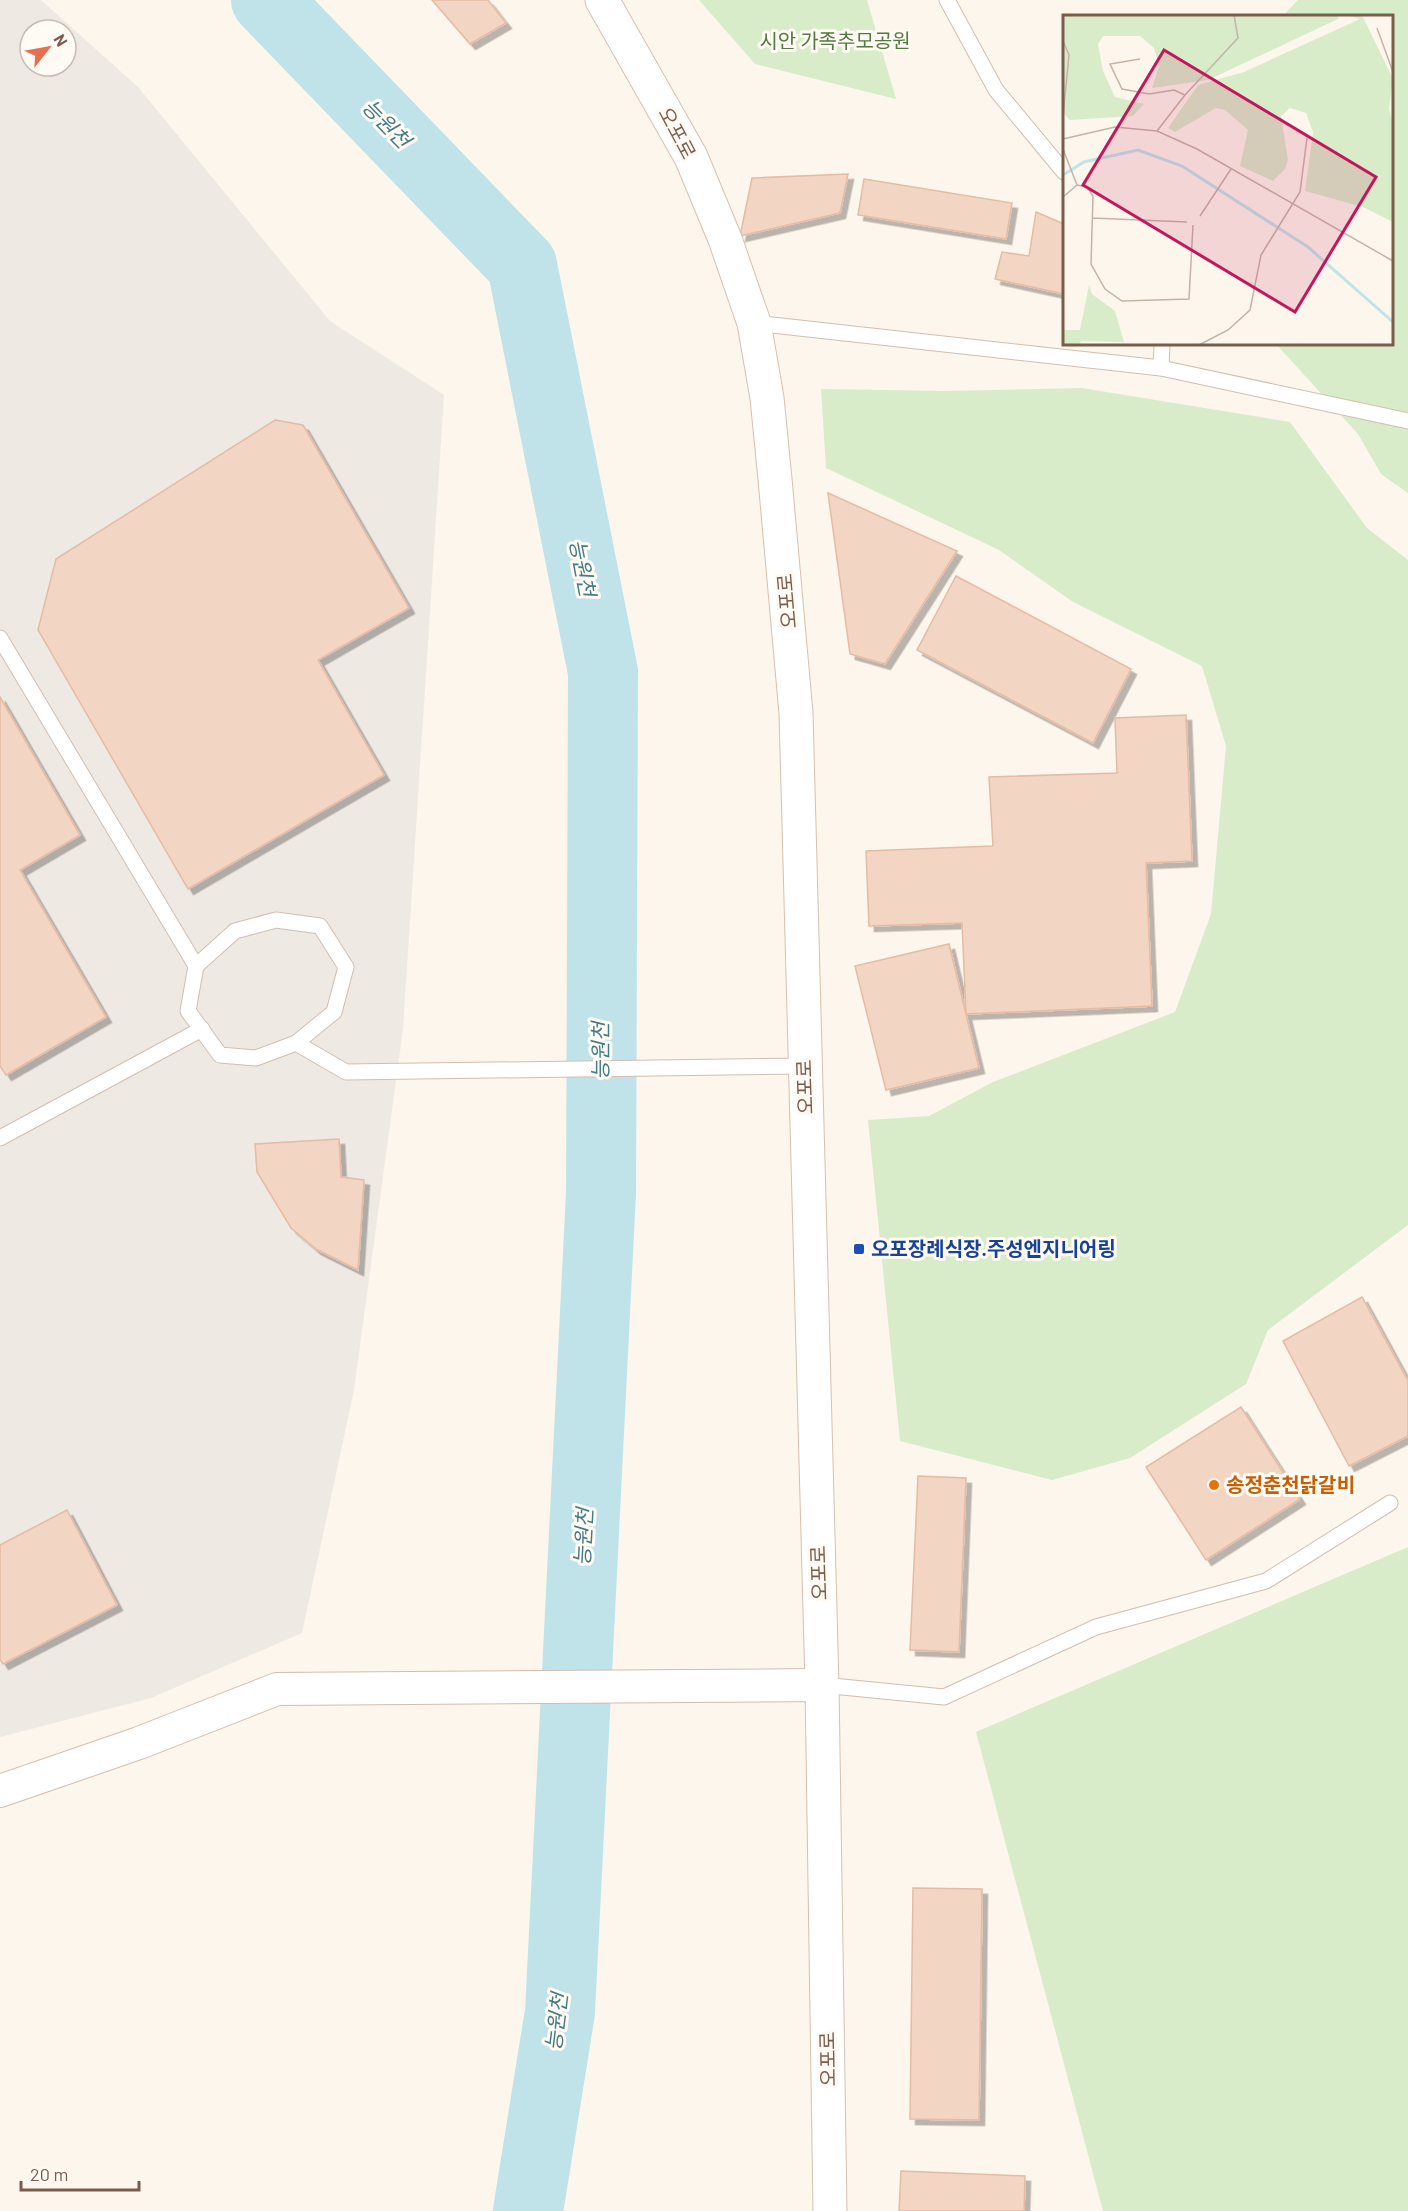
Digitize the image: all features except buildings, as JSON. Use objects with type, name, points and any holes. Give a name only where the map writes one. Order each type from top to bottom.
[{"type":"street","name":"오포로","points":[[602,0],[690,157],[725,239],[754,323],[766,398],[775,478],[796,713],[822,1685],[830,2211]]},
{"type":"street","points":[[0,1791],[139,1743],[277,1689],[822,1685]]},
{"type":"lane","points":[[947,0],[996,90],[1063,170]]},
{"type":"lane","points":[[754,323],[1161,368],[1408,421]]},
{"type":"lane","points":[[1161,368],[1162,345]]},
{"type":"lane","points":[[0,638],[196,966]]},
{"type":"lane","points":[[276,920],[320,926],[346,967],[334,1012],[296,1044],[256,1058],[220,1055],[188,1011],[196,966],[235,932],[276,920]]},
{"type":"lane","points":[[0,1138],[202,1029]]},
{"type":"lane","points":[[296,1044],[346,1072],[804,1066]]},
{"type":"lane","points":[[822,1685],[944,1697],[1096,1627],[1266,1581],[1390,1503]]},
{"type":"shaded area","points":[[0,0],[41,0],[61,18],[18,18],[18,78],[78,78],[78,33],[138,87],[330,321],[444,395],[403,1029],[354,1390],[302,1633],[151,1698],[0,1737]]},
{"type":"green space","name":"시안 가족추모공원","points":[[699,0],[867,0],[896,99],[755,64]]},
{"type":"green space","points":[[1298,0],[1408,0],[1408,493],[1381,474],[1358,434],[1277,345],[1393,345],[1393,15],[1284,15]]},
{"type":"green space","points":[[1082,388],[1290,422],[1367,528],[1408,560],[1408,1225],[1268,1330],[1246,1384],[1130,1458],[1052,1480],[900,1441],[868,1120],[929,1116],[993,1082],[1175,1012],[1211,914],[1226,746],[1202,666],[1073,602],[999,550],[826,468],[821,389],[946,391]]},
{"type":"green space","points":[[1408,1547],[1408,2211],[1103,2211],[976,1732]]},
{"type":"waterway","name":"능원천","points":[[266,0],[522,265],[603,672],[601,1193],[560,2012],[528,2211]]},
{"type":"place","name":"오포장례식장.주성엔지니어링","points":[[859,1249]]},
{"type":"place","name":"송정춘천닭갈비","points":[[1214,1485]]}]
